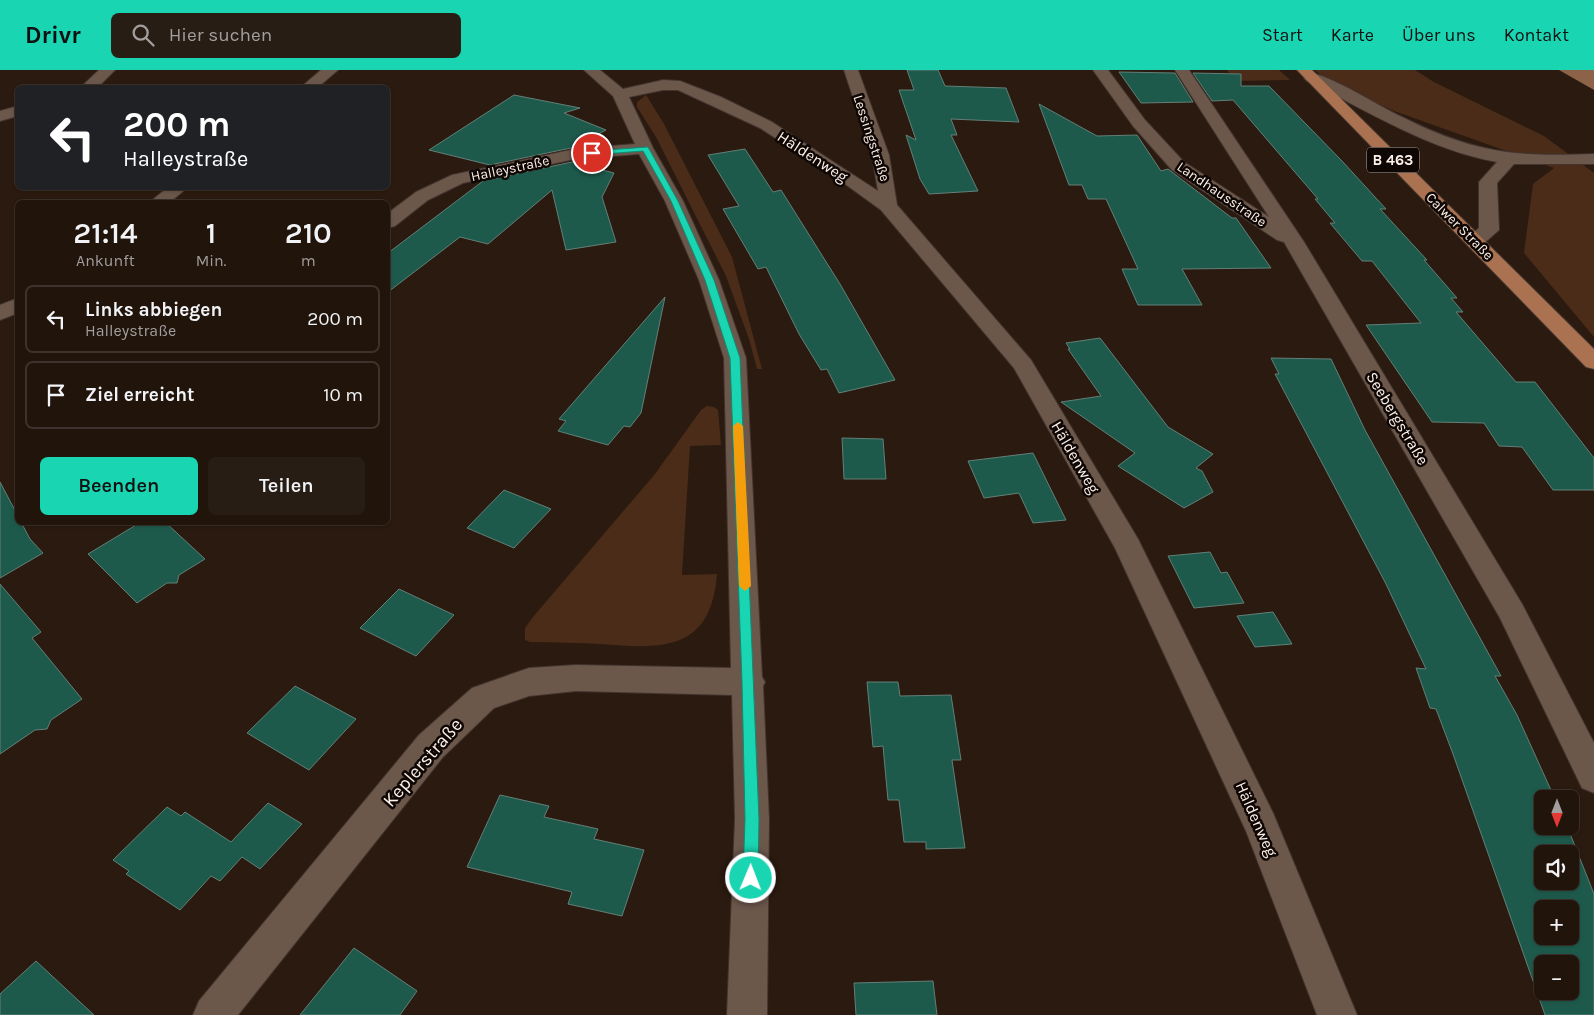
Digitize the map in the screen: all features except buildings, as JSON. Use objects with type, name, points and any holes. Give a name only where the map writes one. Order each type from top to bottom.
[{"type":"main road","name":"Calwer Straße","points":[[1308,74],[1594,362]]},
{"type":"street","points":[[90,85],[108,70]]},
{"type":"street","points":[[311,85],[331,70]]},
{"type":"street","points":[[591,70],[620,94],[645,148],[674,201],[710,280],[735,358],[749,682],[752,819],[747,1015]]},
{"type":"street","name":"Lessingstraße","points":[[850,70],[888,187],[888,206]]},
{"type":"street","name":"Landhausstraße","points":[[1100,70],[1139,123],[1178,166],[1294,242]]},
{"type":"street","name":"Seebergstraße","points":[[1182,70],[1294,242],[1512,612],[1594,777]]},
{"type":"street","points":[[1308,74],[1440,139],[1482,153],[1510,159],[1594,159]]},
{"type":"street","name":"Häldenweg","points":[[620,94],[663,85],[680,86],[715,100],[766,125],[840,172],[888,206],[1023,365],[1128,546],[1261,825],[1337,1015]]},
{"type":"street","points":[[0,116],[15,112]]},
{"type":"street","name":"Halleystraße","points":[[390,220],[422,196],[458,179],[575,154],[645,148]]},
{"type":"street","points":[[1474,241],[1489,230],[1488,182],[1510,159]]},
{"type":"street","points":[[162,200],[175,190]]},
{"type":"street","points":[[0,314],[15,306]]},
{"type":"street","name":"Keplerstraße","points":[[213,1015],[431,746],[483,698],[529,682],[576,678],[749,682]]},
{"type":"shaded area","points":[[1227,70],[1279,70],[1290,80],[1234,81]]},
{"type":"shaded area","points":[[1315,70],[1415,70],[1434,82],[1544,136],[1594,173],[1594,337],[1524,253],[1533,184],[1554,168],[1394,111],[1325,79]]},
{"type":"shaded area","points":[[1559,70],[1594,70],[1594,90]]},
{"type":"shaded area","points":[[646,95],[664,124],[732,257],[762,369],[757,369],[749,339],[726,276],[656,137],[637,107],[637,102]]},
{"type":"shaded area","points":[[707,406],[718,410],[721,445],[690,446],[682,575],[717,574],[713,600],[705,619],[694,632],[680,640],[663,645],[623,646],[530,642],[525,640],[525,628],[533,617],[655,474],[701,410]]},
{"type":"slow traffic","points":[[738,426],[745,586]]},
{"type":"route","points":[[592,153],[645,148],[674,201],[710,280],[735,358],[749,682],[752,819],[751,878]]}]
